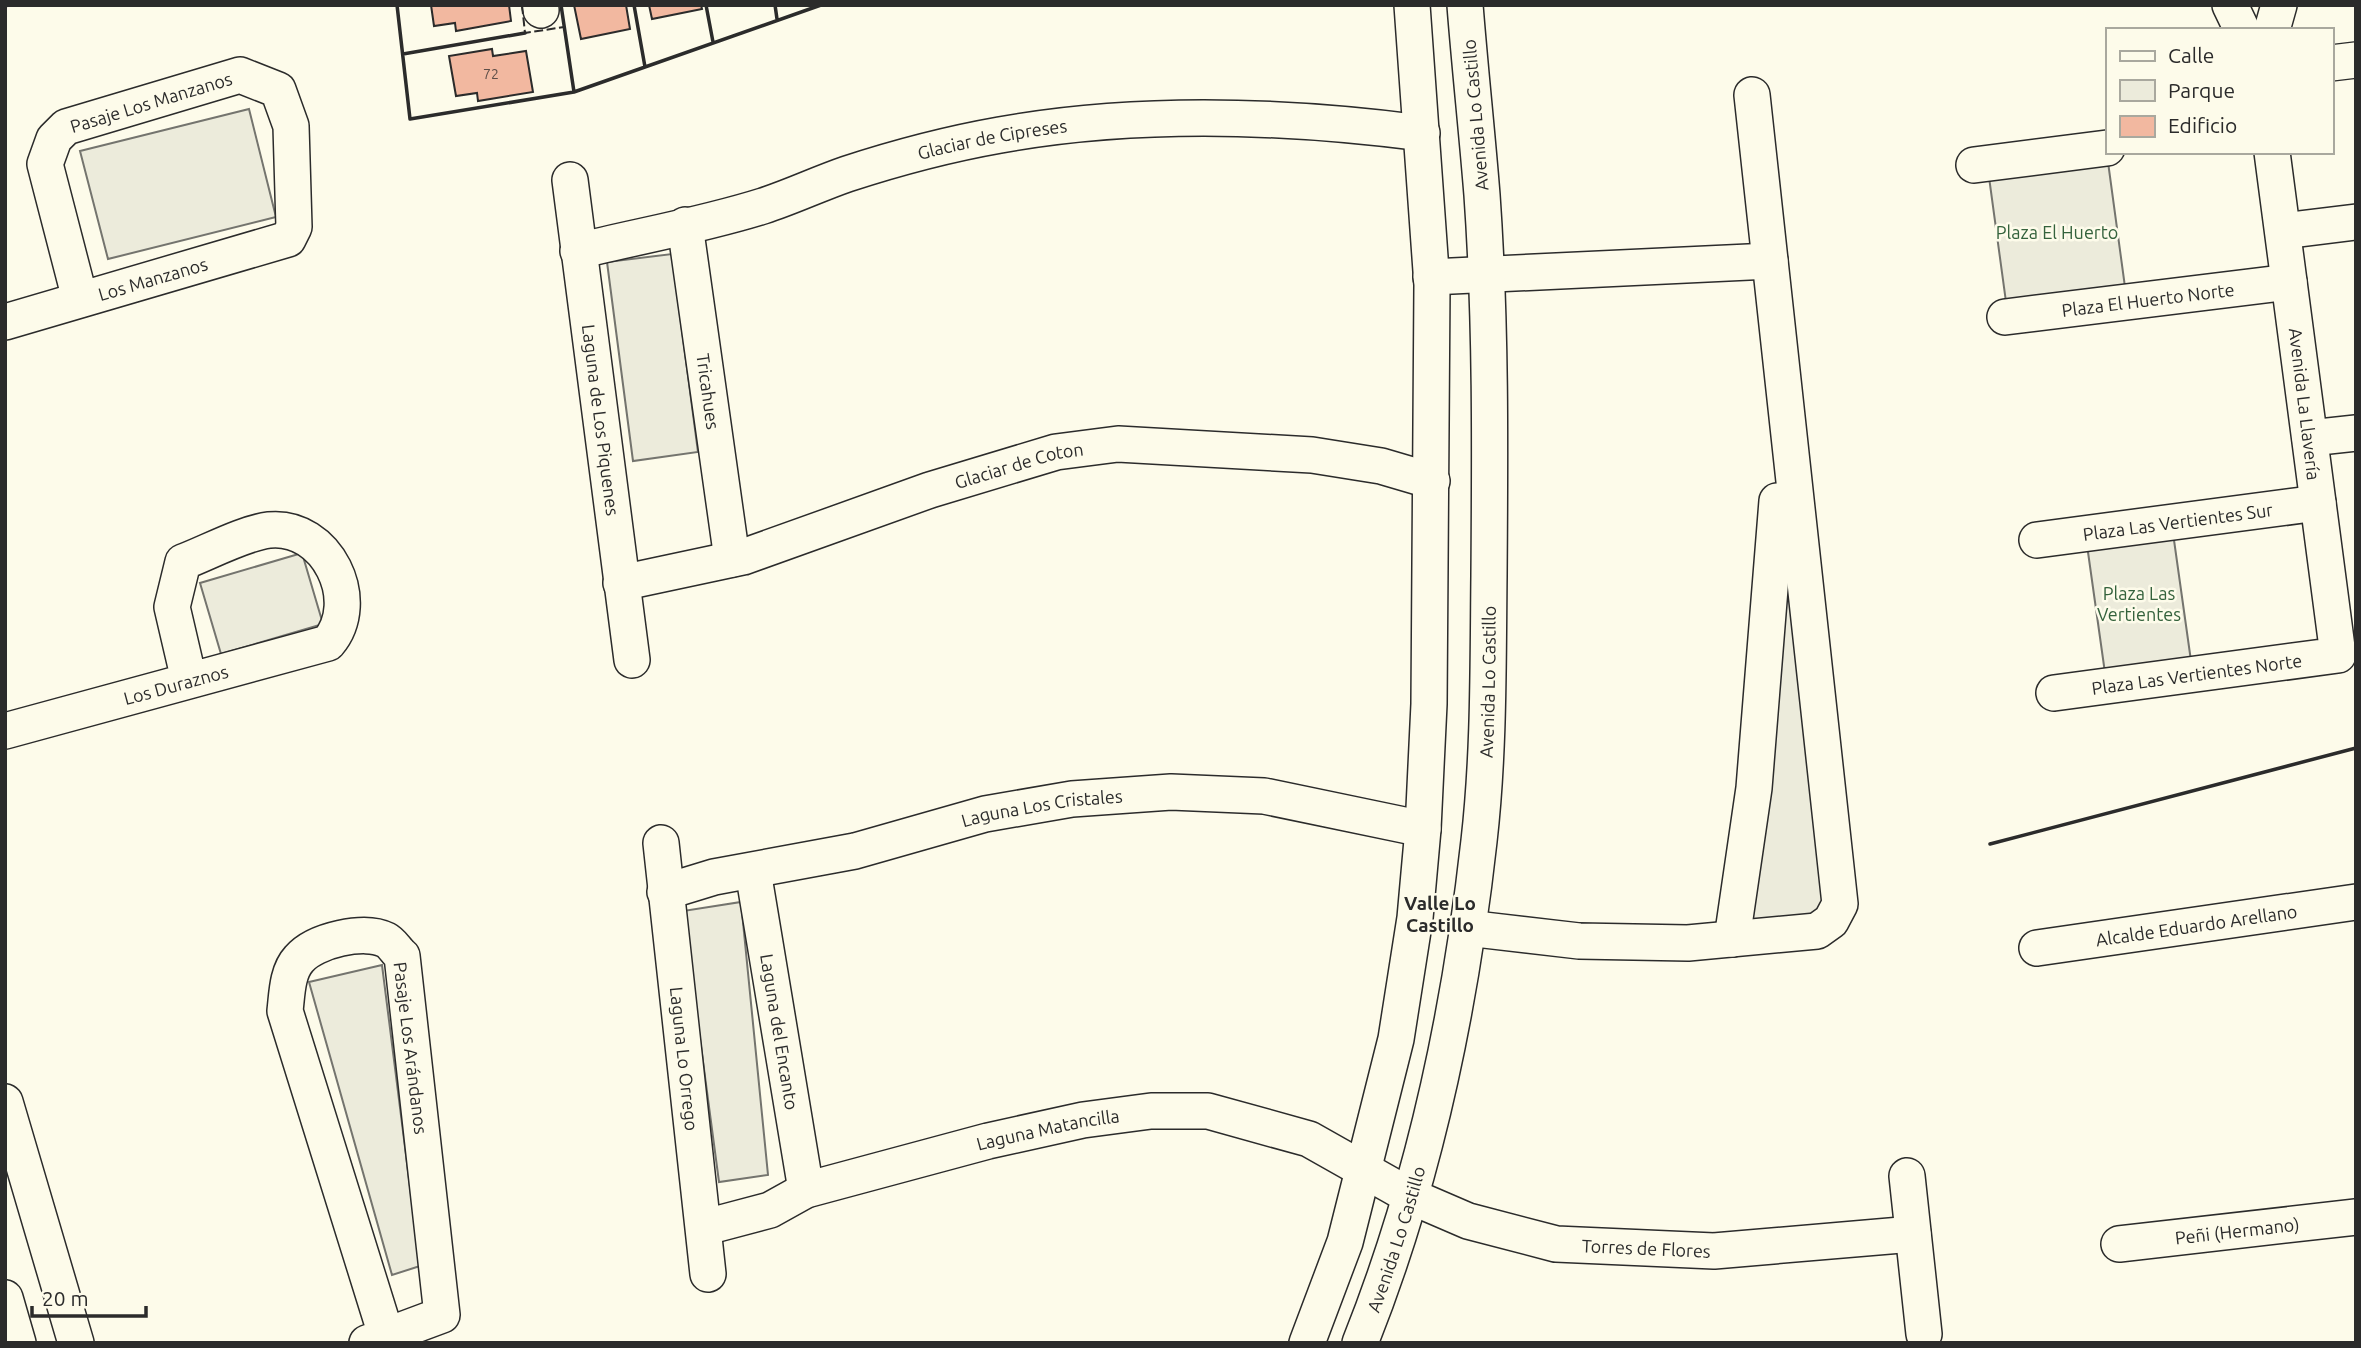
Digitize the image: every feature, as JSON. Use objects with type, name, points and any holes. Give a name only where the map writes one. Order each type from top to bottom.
[{"type":"street","name":"Avenida Lo Castillo","points":[[1360,1343],[1378,1297],[1396,1039],[1415,918],[1423,829],[1429,704],[1431,277],[1412,5]]},
{"type":"street","name":"Avenida Lo Castillo","points":[[1307,1343],[1345,1242],[1387,1183],[1436,1100],[1480,839],[1487,703],[1489,477],[1486,275],[1465,5]]},
{"type":"street","points":[[2230,5],[2241,28]]},
{"type":"street","points":[[2272,28],[2278,5]]},
{"type":"street","points":[[2333,63],[2356,60]]},
{"type":"street","name":"Pasaje Los Manzanos","points":[[80,299],[45,164],[54,139],[66,127],[240,75],[278,90],[291,126],[294,227]]},
{"type":"street","points":[[1467,928],[1579,942],[1688,943],[1817,931],[1831,921],[1840,904],[1752,95]]},
{"type":"street","name":"Glaciar de Cipreses","points":[[578,251],[761,206],[848,174],[925,152],[1000,135],[1077,124],[1153,119],[1291,120],[1422,132]]},
{"type":"street","points":[[1973,165],[2106,148]]},
{"type":"street","name":"Avenida La Llavería","points":[[2272,154],[2318,503],[2343,589],[2337,655]]},
{"type":"street","name":"Laguna de Los Piquenes","points":[[570,180],[632,660]]},
{"type":"street","points":[[2283,231],[2356,222]]},
{"type":"street","name":"Tricahues","points":[[685,225],[732,559]]},
{"type":"street","name":"Los Manzanos","points":[[5,322],[288,239],[294,227]]},
{"type":"street","points":[[1431,277],[1770,261]]},
{"type":"street","name":"Plaza El Huerto Norte","points":[[2005,317],[2289,282]]},
{"type":"street","points":[[1732,939],[1754,788],[1771,604],[1782,389]]},
{"type":"street","points":[[2310,438],[2356,433]]},
{"type":"street","name":"Glaciar de Coton","points":[[621,583],[732,559],[1056,452],[1118,444],[1311,455],[1381,466],[1432,481]]},
{"type":"street","name":"Plaza Las Vertientes Sur","points":[[2037,540],[2318,503]]},
{"type":"street","name":"Los Duraznos","points":[[5,731],[328,643],[340,629],[342,602],[338,575],[322,551],[298,534],[269,530],[183,562],[172,607],[189,680]]},
{"type":"street","name":"Plaza Las Vertientes Norte","points":[[2054,693],[2337,655]]},
{"type":"street","name":"Laguna Los Cristales","points":[[664,892],[714,877],[855,851],[985,814],[1072,799],[1171,792],[1264,796],[1423,829]]},
{"type":"street","name":"Laguna Lo Orrego","points":[[660,843],[706,1227],[708,1273]]},
{"type":"street","name":"Laguna del Encanto","points":[[753,871],[806,1190]]},
{"type":"street","name":"Alcalde Eduardo Arellano","points":[[2037,948],[2356,902]]},
{"type":"street","name":"Pasaje Los Arándanos","points":[[353,935],[386,940],[402,956],[442,1315],[377,1340],[285,1011],[290,975],[299,958],[326,943],[353,935]]},
{"type":"street","points":[[5,1102],[76,1343]]},
{"type":"street","name":"Laguna Matancilla","points":[[706,1227],[770,1210],[806,1190],[988,1141],[1083,1120],[1151,1111],[1208,1111],[1309,1139],[1387,1183]]},
{"type":"street","points":[[1907,1176],[1924,1334]]},
{"type":"street","name":"Torres de Flores","points":[[1387,1183],[1468,1221],[1556,1244],[1714,1251],[1913,1234]]},
{"type":"street","name":"Peñi (Hermano)","points":[[2119,1244],[2356,1217]]},
{"type":"street","points":[[5,1298],[19,1343]]},
{"type":"green space","points":[[249,109],[276,217],[108,259],[80,151]]},
{"type":"green space","name":"Plaza El Huerto","points":[[2108,162],[2125,287],[2006,302],[1989,177]]},
{"type":"green space","points":[[672,254],[698,452],[633,461],[607,262]]},
{"type":"green space","name":"Plaza Las Vertientes","points":[[2173,533],[2191,661],[2105,673],[2087,545]]},
{"type":"green space","points":[[302,553],[323,624],[221,654],[200,583]]},
{"type":"green space","points":[[1787,557],[1827,897],[1811,917],[1743,927]]},
{"type":"green space","points":[[741,902],[768,1175],[719,1182],[683,911]]},
{"type":"green space","points":[[382,965],[420,1266],[392,1275],[309,982]]},
{"type":"building","points":[[431,5],[509,5],[511,21],[456,31],[455,23],[434,26]]},
{"type":"building","points":[[574,5],[626,5],[630,29],[581,39]]},
{"type":"building","points":[[649,5],[701,5],[702,9],[652,19]]},
{"type":"building","points":[[492,49],[493,56],[526,51],[533,92],[478,101],[477,93],[456,96],[449,56]]},
{"type":"fence","points":[[522,5],[525,33],[564,27]]},
{"type":"wall","points":[[397,5],[410,119],[574,92],[561,5]]},
{"type":"wall","points":[[634,5],[645,67]]},
{"type":"wall","points":[[706,5],[713,42]]},
{"type":"wall","points":[[775,5],[777,19]]},
{"type":"wall","points":[[574,92],[821,5]]},
{"type":"wall","points":[[403,54],[525,33]]},
{"type":"wall","points":[[1990,844],[2356,748]]},
{"type":"district","name":"Valle Lo Castillo","points":[[1440,914]]}]
